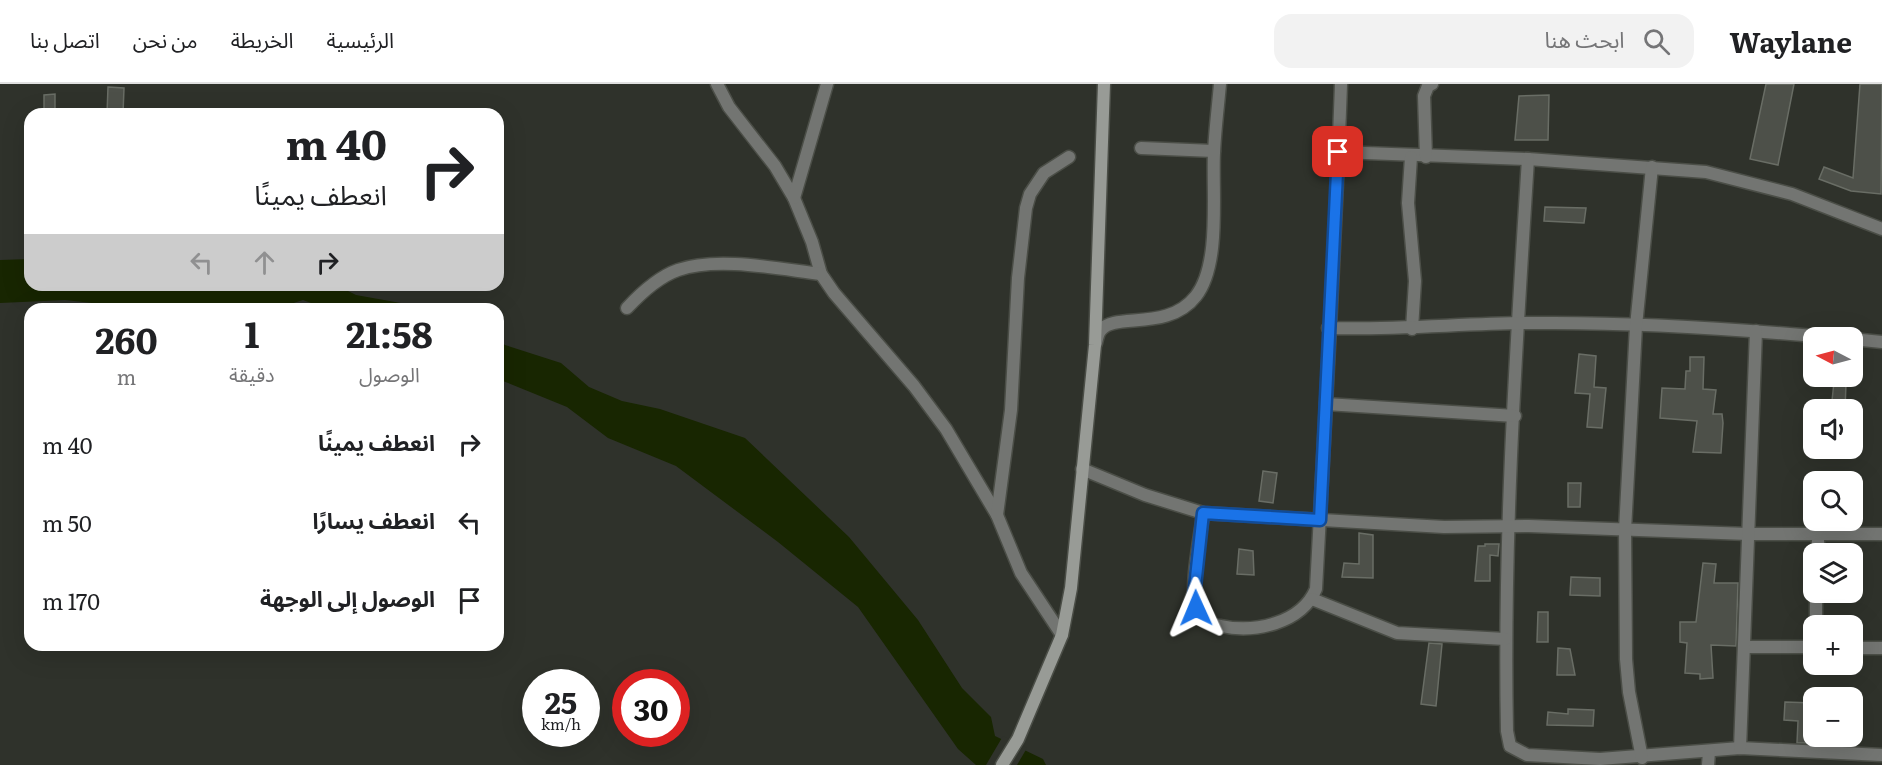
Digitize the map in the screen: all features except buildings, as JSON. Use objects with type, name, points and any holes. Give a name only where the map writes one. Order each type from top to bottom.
[{"type":"street","points":[[717,84],[729,107],[775,166],[794,198],[812,242],[821,274],[834,293],[915,386],[946,429],[996,515],[1021,573],[1062,634]]},
{"type":"street","points":[[794,198],[827,84]]},
{"type":"street","points":[[1002,765],[1018,738],[1062,634],[1077,540],[1095,345],[1104,84]]},
{"type":"street","points":[[1095,345],[1100,330],[1113,322],[1144,321],[1179,313],[1197,296],[1206,275],[1211,251],[1214,151],[1220,84]]},
{"type":"street","points":[[1203,513],[1194,596],[1200,617],[1208,624],[1240,630],[1270,625],[1303,608],[1312,598],[1316,589],[1320,520],[1341,84]]},
{"type":"street","points":[[1426,156],[1424,96],[1428,86],[1432,84]]},
{"type":"street","points":[[1141,148],[1214,151]]},
{"type":"street","points":[[1338,152],[1411,157],[1528,159],[1706,172],[1792,194],[1882,230]]},
{"type":"street","points":[[996,515],[1011,410],[1018,278],[1026,208],[1030,194],[1044,173],[1068,157]]},
{"type":"street","points":[[1411,157],[1408,203],[1415,281],[1412,328]]},
{"type":"street","points":[[1528,159],[1518,324],[1505,639],[1507,731],[1510,746],[1527,755],[1600,759],[1642,758],[1740,748],[1814,759],[1882,755]]},
{"type":"street","points":[[1642,758],[1629,692],[1626,660],[1625,530],[1636,326],[1652,167]]},
{"type":"street","points":[[627,308],[661,279],[678,270],[695,266],[740,265],[821,274]]},
{"type":"street","points":[[1328,328],[1518,324],[1636,326],[1803,335]]},
{"type":"street","points":[[1740,748],[1756,331]]},
{"type":"street","points":[[1863,340],[1882,342]]},
{"type":"street","points":[[1326,404],[1515,416]]},
{"type":"street","points":[[1082,469],[1145,495],[1203,513],[1443,527],[1748,534],[1882,534]]},
{"type":"street","points":[[1818,533],[1818,543]]},
{"type":"street","points":[[1312,598],[1397,633],[1505,639]]},
{"type":"street","points":[[1744,647],[1803,647]]},
{"type":"street","points":[[1863,648],[1882,648]]},
{"type":"street","points":[[1708,765],[1709,752]]},
{"type":"shaded area","points":[[24,259],[24,291],[348,291],[356,295],[401,303],[311,303],[303,300],[294,303],[92,303],[65,300],[0,303],[0,260]]},
{"type":"shaded area","points":[[504,344],[561,363],[589,387],[622,401],[660,409],[745,438],[849,537],[918,620],[962,688],[991,717],[995,736],[1043,759],[1046,765],[976,765],[958,749],[858,607],[778,542],[676,466],[608,438],[567,407],[504,381]]},
{"type":"pier","points":[[1003,736],[1027,748],[1017,765],[986,765]]},
{"type":"route","points":[[1196,608],[1194,596],[1203,513],[1320,520],[1328,328],[1338,196],[1338,152]]}]
